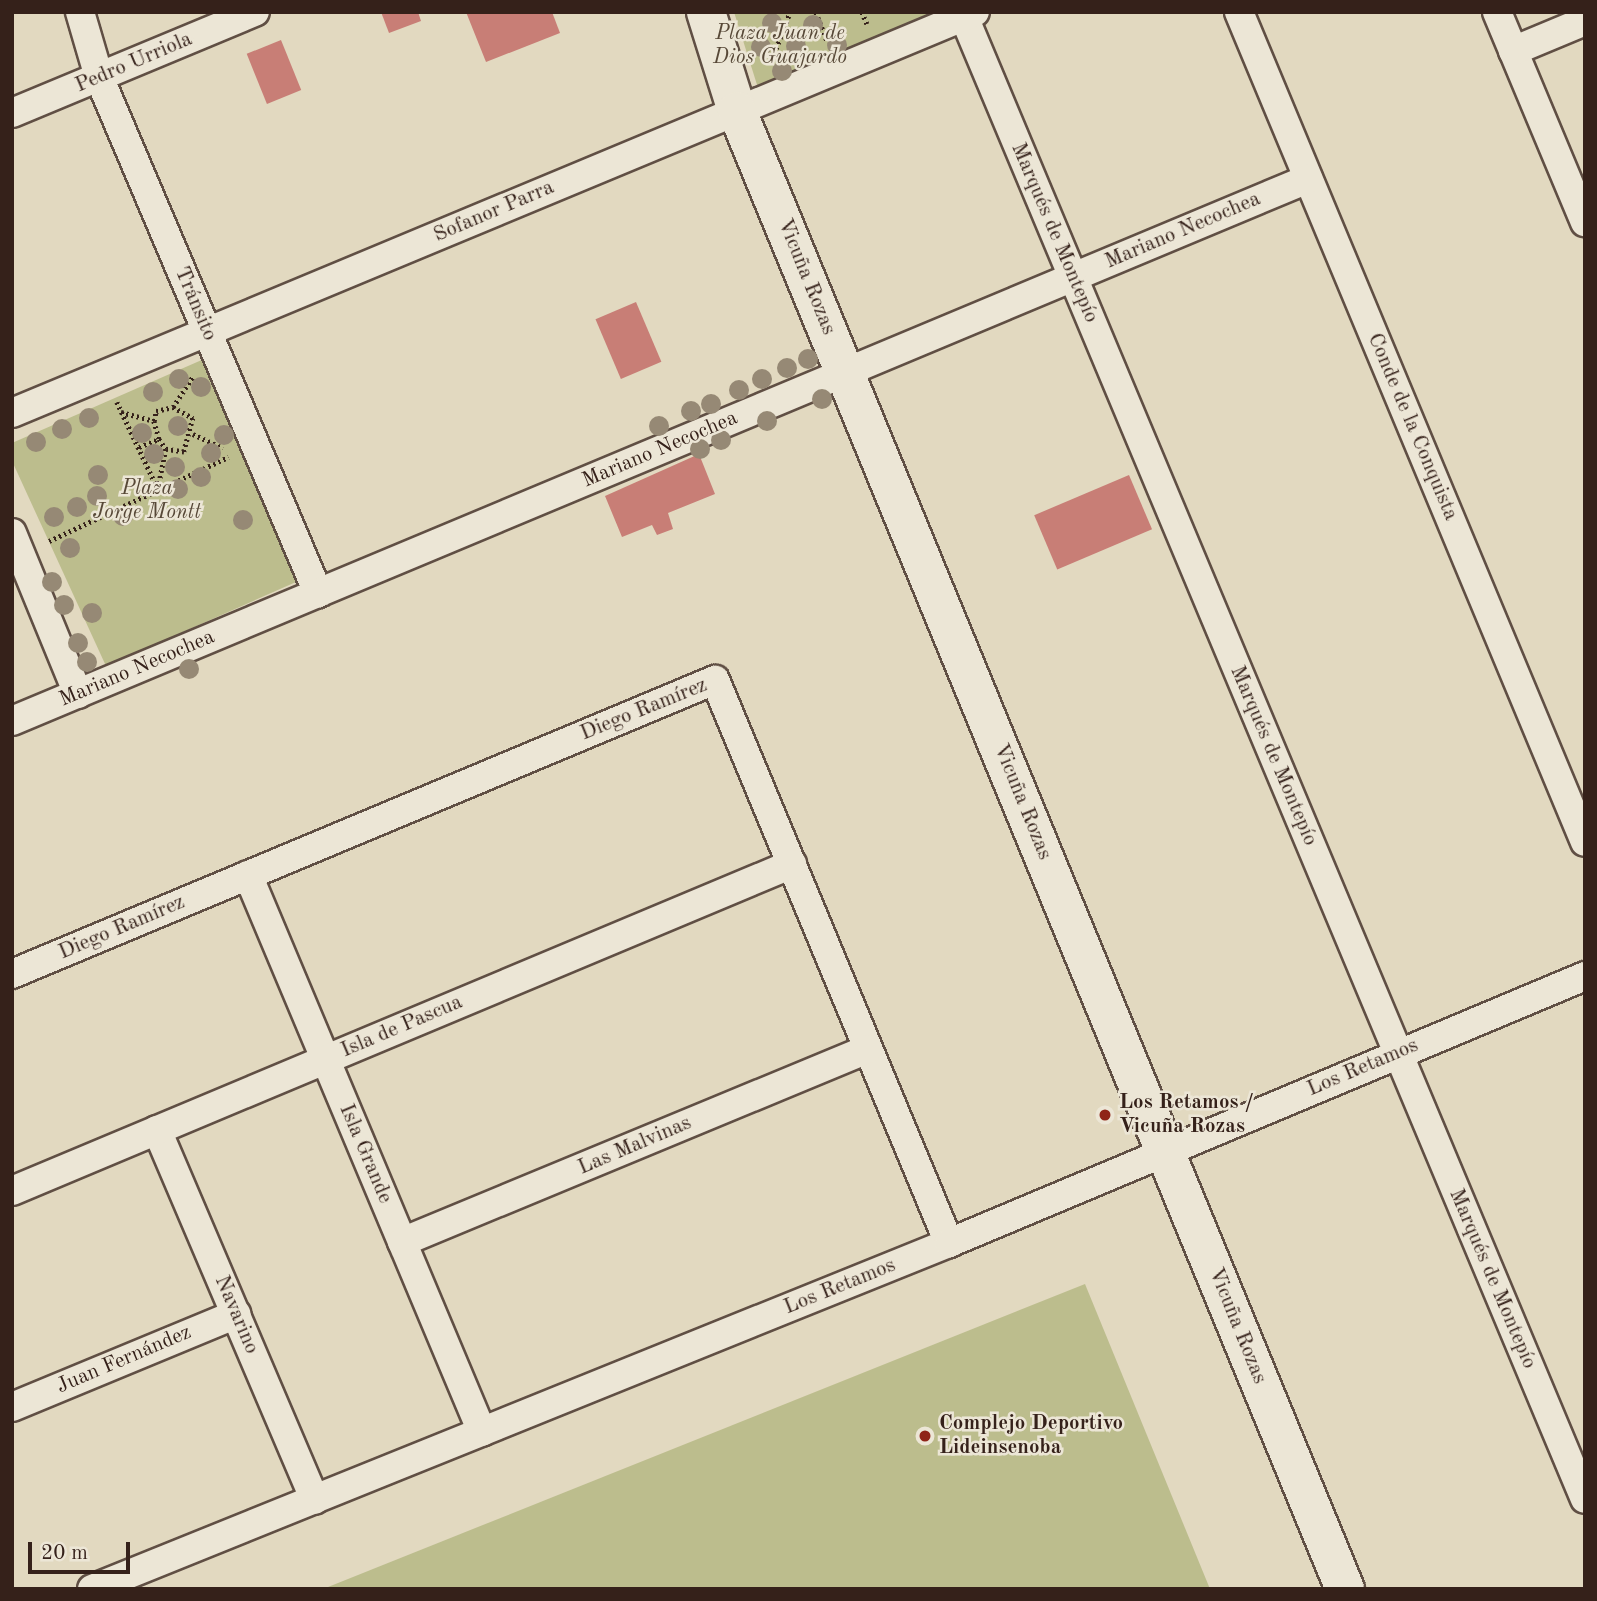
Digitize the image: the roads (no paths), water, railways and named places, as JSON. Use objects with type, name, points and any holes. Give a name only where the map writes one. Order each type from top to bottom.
[{"type":"street","name":"Tránsito","points":[[80,12],[99,77],[318,593]]},
{"type":"street","name":"Pedro Urriola","points":[[12,113],[255,12]]},
{"type":"street","name":"Vicuña Rozas","points":[[706,12],[737,111],[1345,1589]]},
{"type":"street","name":"Conde de la Conquista","points":[[1239,12],[1585,842]]},
{"type":"street","points":[[1497,12],[1585,222]]},
{"type":"street","name":"Sofanor Parra","points":[[12,413],[967,14]]},
{"type":"street","name":"Marqués de Montepío","points":[[967,14],[1073,277],[1585,1499]]},
{"type":"street","points":[[1513,51],[1585,21]]},
{"type":"street","name":"Mariano Necochea","points":[[12,721],[1308,178]]},
{"type":"street","points":[[12,533],[78,694]]},
{"type":"street","name":"Diego Ramírez","points":[[12,974],[715,680],[949,1243]]},
{"type":"street","name":"Isla de Pascua","points":[[12,1191],[792,864]]},
{"type":"street","name":"Isla Grande","points":[[248,875],[482,1432]]},
{"type":"street","name":"Los Retamos","points":[[92,1589],[949,1243],[1585,976]]},
{"type":"street","name":"Las Malvinas","points":[[402,1242],[868,1049]]},
{"type":"street","name":"Navarino","points":[[157,1130],[315,1500]]},
{"type":"street","name":"Juan Fernández","points":[[12,1407],[236,1314]]},
{"type":"place","name":"Los Retamos / Vicuña Rozas","points":[[1105,1115]]},
{"type":"place","name":"Complejo Deportivo Lideinsenoba","points":[[925,1436]]},
{"type":"park label","name":"Plaza Juan de Dios Guajardo","points":[[780,46]]},
{"type":"park label","name":"Plaza Jorge Montt","points":[[147,501]]}]
